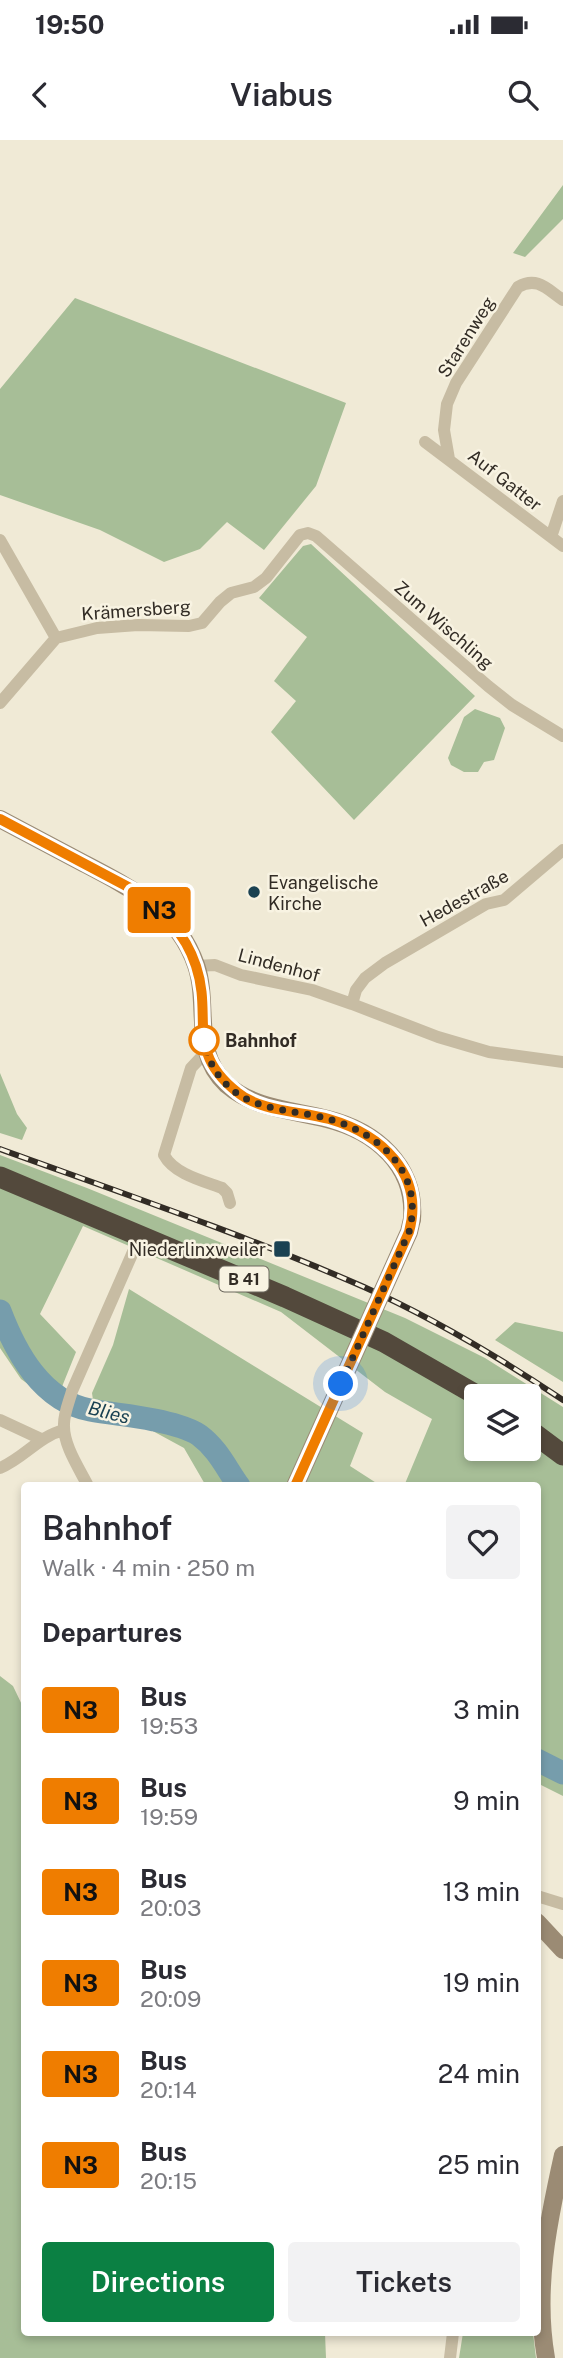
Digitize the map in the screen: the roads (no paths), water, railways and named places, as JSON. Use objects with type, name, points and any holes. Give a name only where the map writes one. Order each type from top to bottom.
[{"type":"highway","name":"B 41","points":[[1,1177],[285,1297],[384,1342],[464,1388]]},
{"type":"highway","points":[[541,1439],[563,1455]]},
{"type":"main road","points":[[0,819],[132,889],[149,901],[177,929],[187,943],[197,966],[202,990],[202,1034],[206,1052],[213,1068],[225,1083],[241,1096],[260,1104],[330,1119],[375,1141],[393,1157],[408,1183],[412,1200],[409,1232],[297,1482]]},
{"type":"main road","points":[[541,1927],[563,1950]]},
{"type":"main road","points":[[546,2358],[542,2309],[545,2250],[563,2155]]},
{"type":"street","name":"Starenweg","points":[[449,459],[444,430],[447,404],[456,383],[518,287],[527,282],[536,282],[563,300]]},
{"type":"street","name":"Auf Gatter","points":[[425,442],[563,546]]},
{"type":"street","points":[[551,537],[563,502]]},
{"type":"street","name":"Krämersberg","points":[[56,638],[97,628],[138,625],[189,626],[202,623],[231,593],[254,587],[266,578],[300,536],[308,533]]},
{"type":"street","name":"Zum Wischling","points":[[308,533],[316,536],[488,687],[563,736]]},
{"type":"street","points":[[0,540],[56,638],[0,703]]},
{"type":"street","name":"Hedestraße","points":[[352,1003],[356,990],[365,978],[385,963],[486,904],[504,900],[563,849]]},
{"type":"street","name":"Lindenhof","points":[[197,966],[215,965],[241,975],[299,987],[352,1003],[438,1037],[489,1052],[563,1062]]},
{"type":"street","points":[[206,1052],[191,1068],[164,1156],[181,1171],[222,1188],[230,1203]]},
{"type":"street","points":[[86,1482],[71,1452],[64,1430],[66,1413],[72,1391],[133,1252]]},
{"type":"street","points":[[0,1420],[41,1439]]},
{"type":"street","points":[[0,1468],[31,1449],[41,1439],[64,1430]]},
{"type":"street","points":[[541,1897],[563,1904]]},
{"type":"street","points":[[450,2358],[453,2336]]},
{"type":"waterway","name":"Blies","points":[[0,1311],[14,1343],[33,1373],[58,1397],[90,1410],[146,1418],[194,1432],[211,1446],[236,1482]]},
{"type":"waterway","name":"Blies","points":[[541,1762],[563,1773]]},
{"type":"railway","points":[[0,1149],[229,1232],[364,1287],[466,1339],[563,1400]]},
{"type":"place","name":"Evangelische Kirche","points":[[254,892]]},
{"type":"place","name":"Bahnhof","points":[[204,1040]]},
{"type":"place","name":"Niederlinxweiler","points":[[282,1249]]}]
